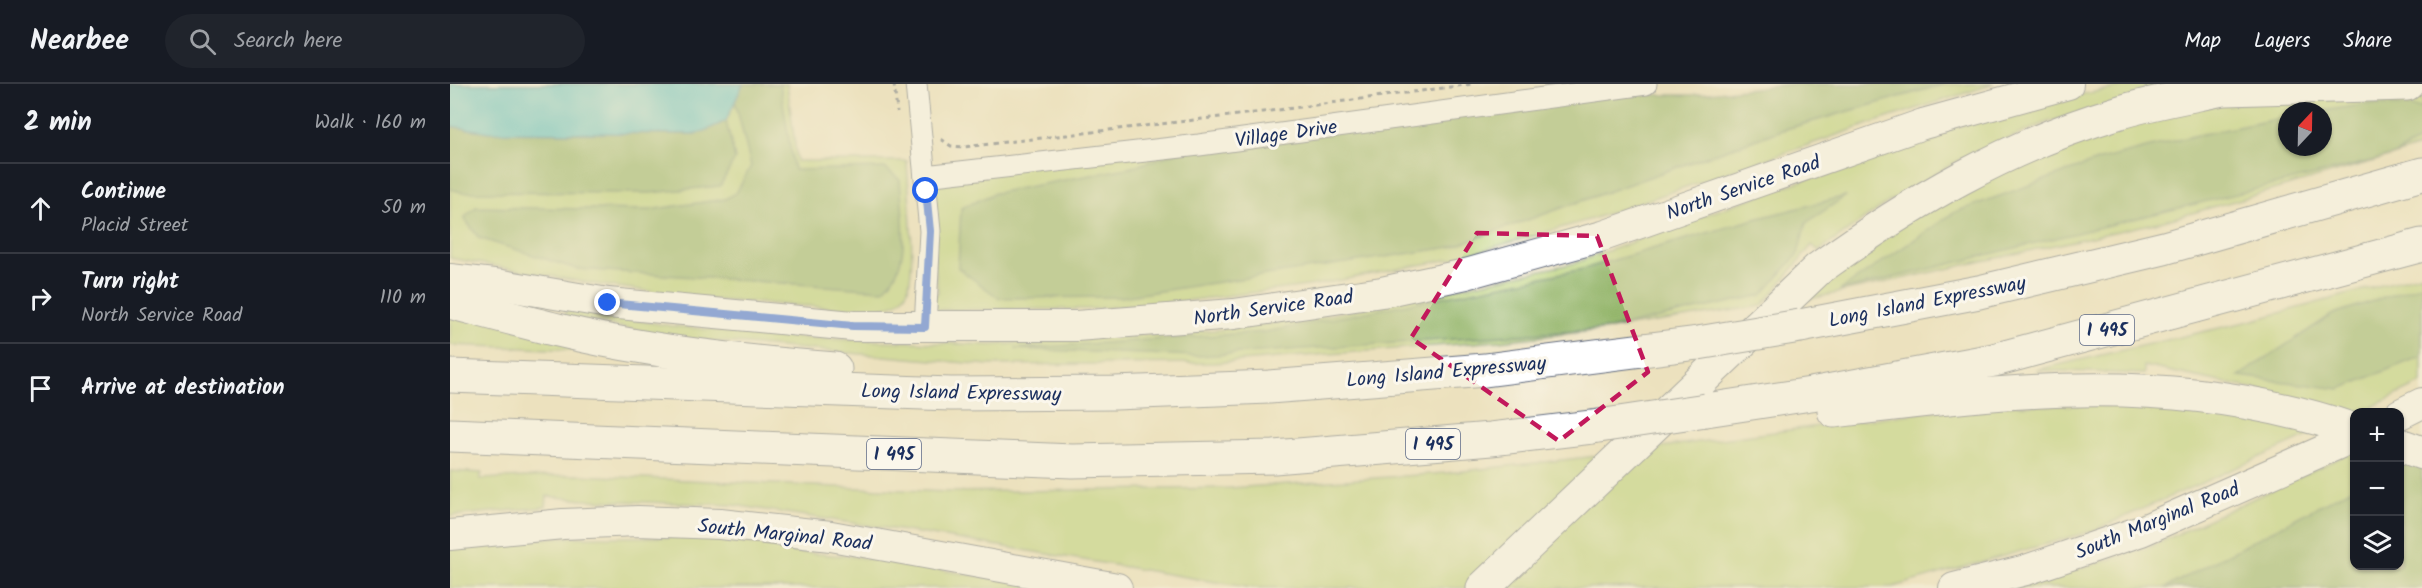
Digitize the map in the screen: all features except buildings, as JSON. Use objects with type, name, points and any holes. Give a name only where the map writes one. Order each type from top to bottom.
[{"type":"highway","points":[[1483,588],[1818,270],[1866,234],[1912,204],[2017,148],[2117,112],[2236,87],[2407,84]]},
{"type":"highway","name":"Long Island Expressway","points":[[450,376],[951,394],[1115,393],[1269,387],[1485,370],[1698,343],[1979,292],[2163,248],[2422,174]]},
{"type":"highway","name":"I 495","points":[[450,435],[1072,461],[1274,457],[1491,439],[1706,410],[1810,404],[1994,360],[2415,249]]},
{"type":"highway","points":[[450,302],[556,330],[641,347],[725,360],[854,371],[951,394]]},
{"type":"highway","points":[[1810,404],[2081,388],[2159,390],[2241,401],[2320,418],[2350,428]]},
{"type":"highway","points":[[450,454],[514,439]]},
{"type":"highway","points":[[2404,446],[2422,453]]},
{"type":"main road","name":"North Service Road","points":[[450,279],[620,304],[853,326],[1076,326],[1234,314],[1382,292],[1467,274],[1603,236],[1923,124],[2068,84]]},
{"type":"main road","points":[[2404,412],[2422,403]]},
{"type":"main road","name":"South Marginal Road","points":[[1954,588],[2026,570],[2141,531],[2350,439]]},
{"type":"main road","name":"South Marginal Road","points":[[450,535],[584,523],[638,521],[720,524],[831,536],[1117,588]]},
{"type":"street","points":[[916,84],[930,231],[925,327]]},
{"type":"street","name":"Village Drive","points":[[925,176],[1199,145],[1646,84]]},
{"type":"path","points":[[938,132],[942,141],[951,146],[964,147],[1263,112],[1473,84]]},
{"type":"highlighted area","points":[[1477,233],[1597,236],[1648,372],[1559,441],[1411,338]]},
{"type":"green space","points":[[450,84],[787,84],[797,161],[907,161],[912,248],[907,291],[895,304],[867,310],[716,300],[594,284],[450,258]]},
{"type":"green space","points":[[743,84],[780,84],[794,170],[885,168],[900,180],[904,239],[902,253],[899,267],[883,290],[577,269],[479,238],[464,218],[476,207],[648,210],[725,199],[736,193],[751,166],[735,101]]},
{"type":"green space","points":[[1790,84],[1945,84],[1782,130],[1451,247],[1121,297],[999,298],[958,268],[961,208],[995,193],[1133,167],[1199,145],[1579,94],[1690,95]]},
{"type":"green space","points":[[1945,84],[1994,84],[1878,121],[1595,218],[1456,258],[1315,285],[1185,301],[1092,309],[922,310],[938,292],[925,176],[1199,145],[1133,167],[1451,247],[1782,130]]},
{"type":"green space","points":[[2139,84],[2186,84],[2048,122],[1959,160],[1887,203],[1819,251],[1812,245],[1762,306],[1610,329],[1497,341],[1214,363],[989,365],[676,338],[565,316],[566,310],[570,310],[672,326],[803,338],[991,345],[1218,330],[1311,319],[1575,263],[1947,130],[2044,101]]},
{"type":"green space","points":[[2422,91],[2422,146],[2164,221],[1801,301],[1842,267],[1868,254],[1878,235],[2064,139],[2176,108]]},
{"type":"green space","points":[[2368,104],[2422,108],[2422,139],[2392,156],[1839,291],[1955,212],[2100,160],[2193,136],[2278,119],[2278,156],[2332,156],[2332,110]]},
{"type":"green space","points":[[726,121],[735,159],[720,186],[650,193],[461,192],[450,189],[450,126],[489,132],[698,134]]},
{"type":"green space","points":[[1846,196],[1806,223],[1798,254],[1762,295],[1610,329],[1197,356],[1015,349],[1265,332],[1583,269],[1755,219]]},
{"type":"green space","points":[[2422,274],[2422,383],[2369,408],[2350,408],[2350,414],[2264,391],[2144,366],[2144,374],[2036,370],[2254,320]]},
{"type":"green space","points":[[2422,285],[2422,356],[2340,389],[2239,376],[2333,314]]},
{"type":"green space","points":[[450,311],[600,351],[450,345]]},
{"type":"green space","points":[[1977,405],[2230,406],[2322,430],[2092,531],[1893,587],[1498,588],[1639,450]]},
{"type":"green space","points":[[2350,453],[2350,570],[2404,570],[2404,480],[2422,588],[2017,588],[2150,547]]},
{"type":"green space","points":[[1606,455],[1466,588],[1252,588],[734,505],[584,500],[547,496],[546,507],[450,516],[450,471],[482,473],[480,479],[577,475],[947,492],[1230,488],[1446,473]]},
{"type":"green space","points":[[2409,459],[2422,463],[2422,588],[2165,588],[2350,489],[2350,570],[2404,570],[2404,461]]},
{"type":"green space","points":[[557,537],[692,537],[785,547],[794,552],[858,557],[1056,588],[450,588],[450,548]]},
{"type":"water","points":[[450,84],[743,84],[726,121],[698,134],[489,132],[450,126]]},
{"type":"route","points":[[608,303],[853,326],[925,327],[930,231],[926,191]]}]
